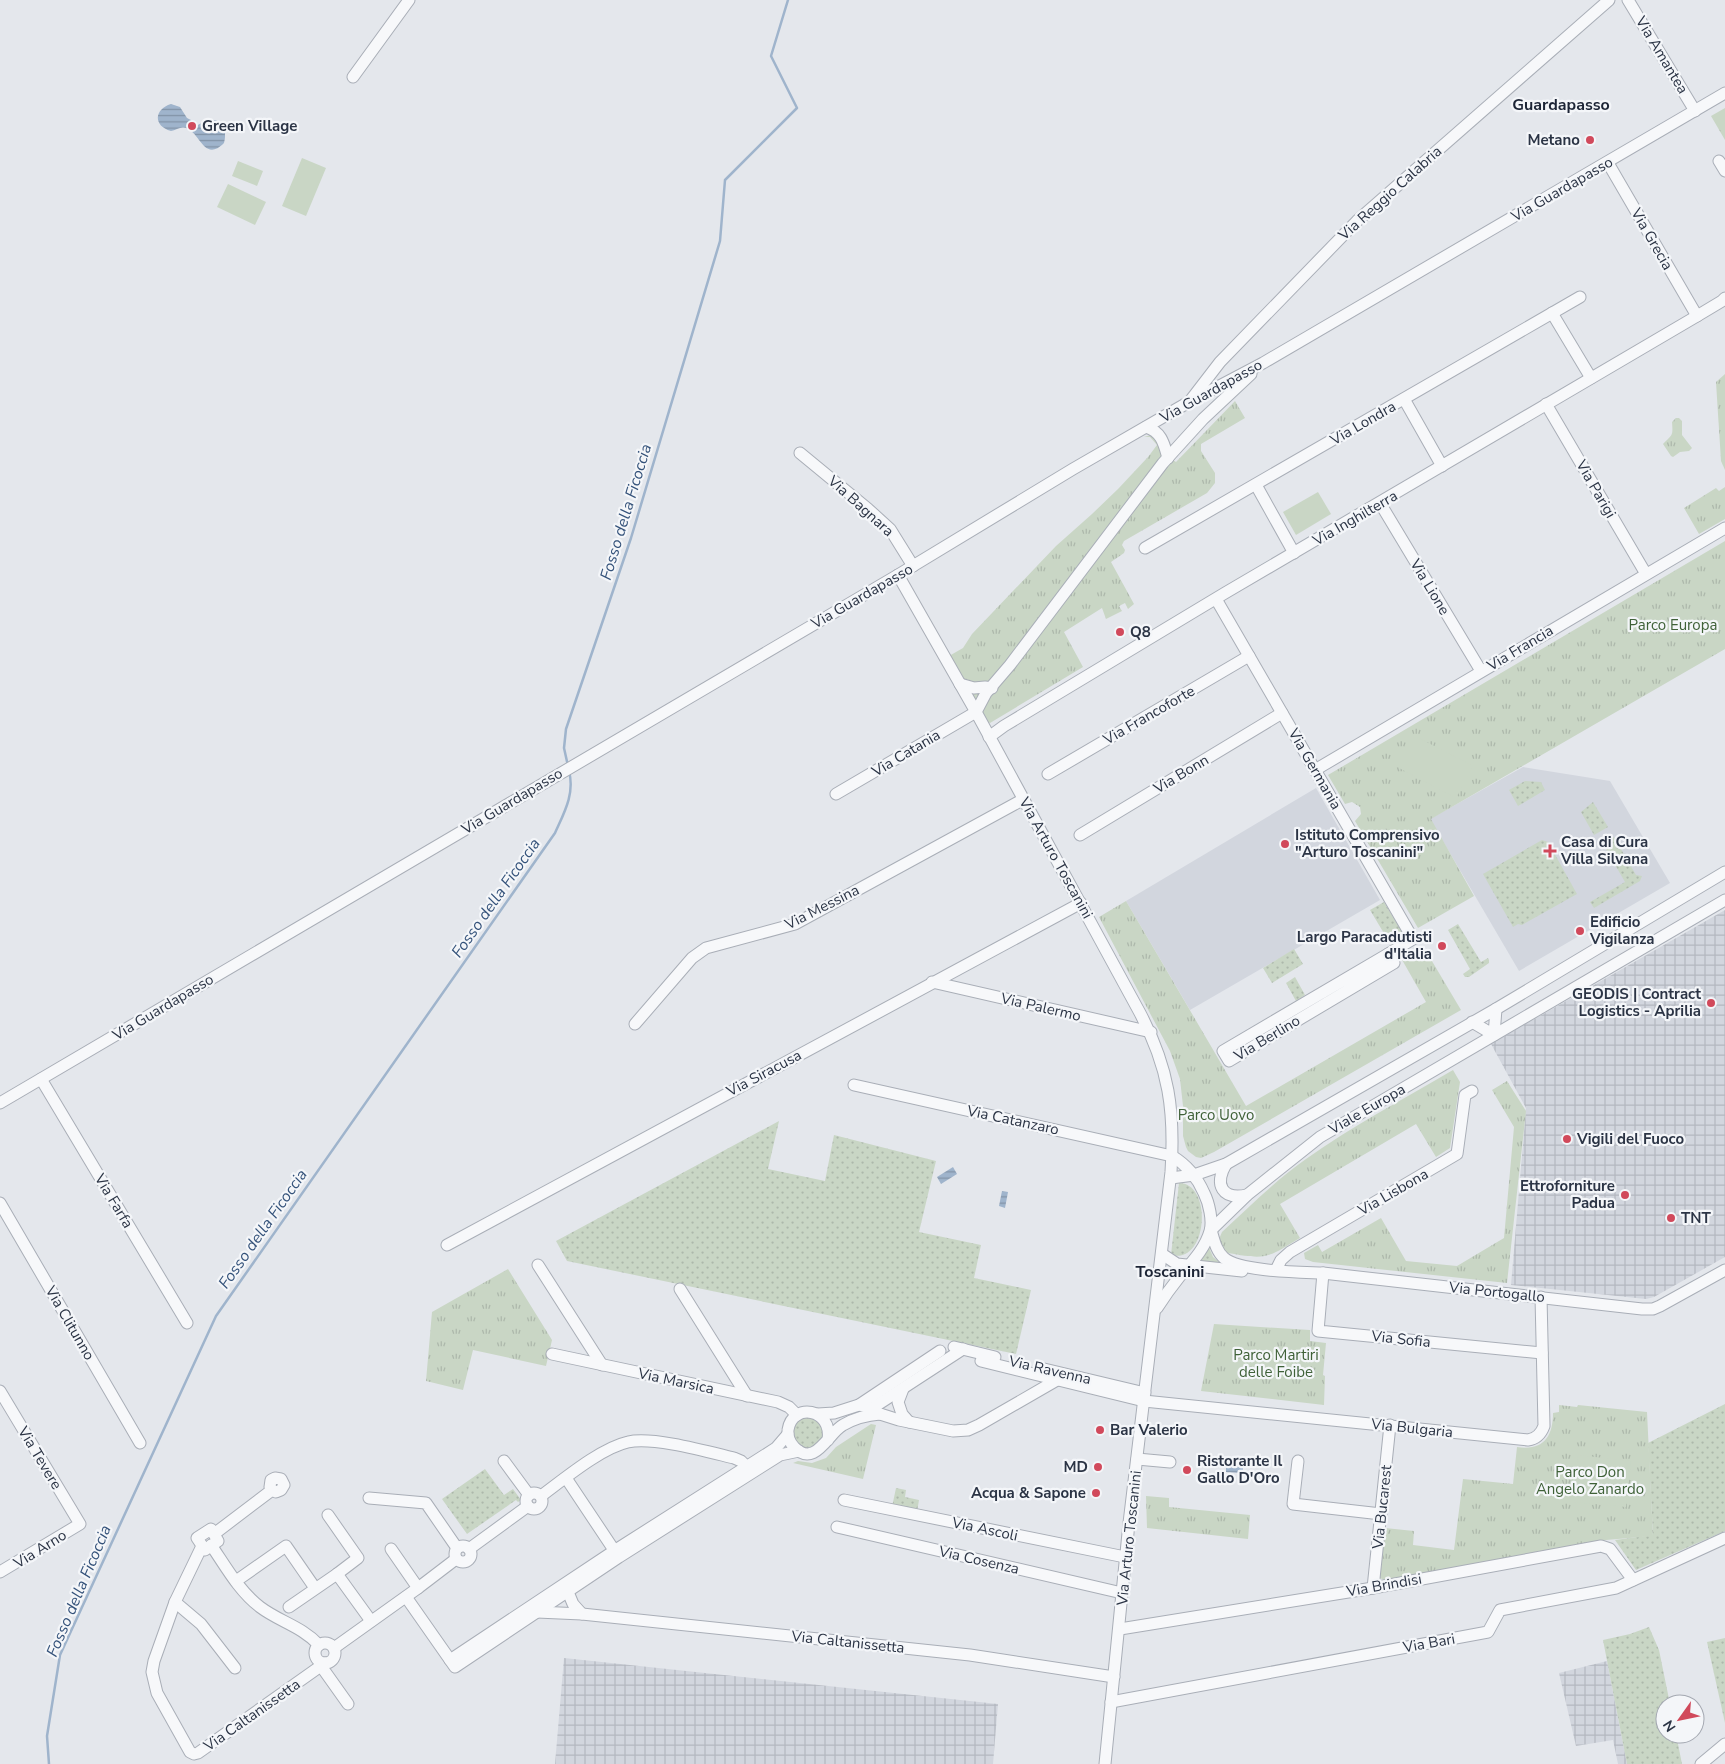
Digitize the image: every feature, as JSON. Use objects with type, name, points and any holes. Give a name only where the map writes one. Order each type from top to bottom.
[{"type":"street","points":[[353,77],[409,0]]},
{"type":"street","name":"Via Reggio Calabria","points":[[1188,403],[1220,362],[1357,221],[1609,0]]},
{"type":"street","name":"Via Amantea","points":[[1628,0],[1695,111]]},
{"type":"street","name":"Via Guardapasso","points":[[0,1103],[898,575],[1021,499],[1188,403],[1263,363],[1725,93]]},
{"type":"street","name":"Via Grecia","points":[[1608,163],[1697,316]]},
{"type":"street","name":"Via Londra","points":[[1145,548],[1580,297]]},
{"type":"street","name":"Via Inghilterra","points":[[989,737],[1004,726],[1216,599],[1724,300]]},
{"type":"street","points":[[1552,314],[1591,378]]},
{"type":"street","points":[[976,712],[986,694],[1168,458],[1208,415],[1263,363]]},
{"type":"street","points":[[1404,399],[1442,466]]},
{"type":"street","points":[[1188,403],[1200,408],[1208,415]]},
{"type":"street","name":"Via Parigi","points":[[1546,404],[1646,574]]},
{"type":"street","points":[[1146,427],[1153,429],[1160,436],[1168,458]]},
{"type":"street","name":"Via Bagnara","points":[[800,453],[888,527],[913,566]]},
{"type":"street","points":[[1256,485],[1294,553]]},
{"type":"street","name":"Via Lione","points":[[1380,503],[1481,672]]},
{"type":"street","name":"Via Francia","points":[[1315,770],[1725,528]]},
{"type":"street","name":"Via Arturo Toscanini","points":[[898,575],[1024,799],[1150,1032],[1161,1058],[1168,1086],[1172,1117],[1171,1178],[1125,1558],[1120,1629],[1105,1764]]},
{"type":"street","name":"Via Germania","points":[[1216,599],[1413,939]]},
{"type":"street","name":"Via Francoforte","points":[[1048,774],[1249,656]]},
{"type":"street","points":[[960,684],[974,688],[992,688]]},
{"type":"street","name":"Via Catania","points":[[836,794],[976,712]]},
{"type":"street","name":"Via Bonn","points":[[1080,835],[1282,713]]},
{"type":"street","name":"Via Messina","points":[[635,1024],[692,958],[706,948],[795,924],[1024,799]]},
{"type":"street","name":"Viale Europa","points":[[1194,1175],[1226,1164],[1496,1009],[1725,872]]},
{"type":"street","name":"Viale Europa","points":[[1211,1230],[1247,1195],[1320,1137],[1725,900]]},
{"type":"street","name":"Via Siracusa","points":[[447,1245],[1081,903]]},
{"type":"street","name":"Via Berlino","points":[[1388,954],[1394,963],[1229,1061],[1223,1051],[1413,939]]},
{"type":"street","name":"Via Palermo","points":[[932,982],[1150,1032]]},
{"type":"street","points":[[1472,1022],[1494,1035],[1496,1009]]},
{"type":"street","name":"Via Farfa","points":[[41,1079],[187,1323]]},
{"type":"street","name":"Via Catanzaro","points":[[854,1085],[1172,1156]]},
{"type":"street","name":"Via Lisbona","points":[[1276,1270],[1281,1260],[1290,1252],[1457,1154],[1465,1095],[1472,1091]]},
{"type":"street","points":[[1172,1156],[1184,1164],[1194,1175],[1208,1204],[1211,1230]]},
{"type":"street","points":[[1226,1164],[1220,1178],[1223,1190],[1233,1196],[1247,1195]]},
{"type":"street","points":[[1171,1178],[1194,1175]]},
{"type":"street","name":"Via Clitunno","points":[[0,1203],[140,1443]]},
{"type":"street","name":"Via Arturo Toscanini","points":[[1155,1311],[1166,1294],[1199,1254],[1211,1230]]},
{"type":"street","name":"Via Portogallo","points":[[1211,1230],[1218,1250],[1224,1258],[1237,1264],[1276,1270],[1323,1273],[1642,1309],[1652,1308],[1725,1270]]},
{"type":"street","points":[[1162,1254],[1175,1263],[1190,1264]]},
{"type":"street","name":"Via Portogallo","points":[[1190,1264],[1252,1272],[1260,1268]]},
{"type":"street","points":[[538,1265],[602,1365]]},
{"type":"street","name":"Via Sofia","points":[[1323,1273],[1318,1331],[1542,1354]]},
{"type":"street","points":[[680,1289],[747,1396]]},
{"type":"street","name":"Via Bulgaria","points":[[1145,1397],[1390,1426],[1528,1440],[1534,1439],[1543,1431],[1544,1426],[1540,1297]]},
{"type":"street","name":"Via Ravenna","points":[[928,1365],[959,1348],[1145,1397]]},
{"type":"street","points":[[452,1663],[617,1554],[750,1470],[780,1455],[798,1451],[805,1453],[819,1450],[841,1426],[875,1411],[928,1365],[940,1351]]},
{"type":"street","name":"Via Marsica","points":[[552,1354],[782,1404],[797,1415]]},
{"type":"street","points":[[981,1361],[1057,1380],[1145,1397]]},
{"type":"street","points":[[798,1451],[789,1441],[788,1434],[790,1423],[797,1415],[804,1412],[818,1414],[834,1413],[859,1405],[928,1365]]},
{"type":"street","points":[[859,1405],[909,1422],[953,1431],[968,1430],[1057,1380]]},
{"type":"street","points":[[903,1388],[898,1402],[902,1414],[909,1422]]},
{"type":"street","name":"Via Tevere","points":[[0,1391],[80,1524]]},
{"type":"street","points":[[818,1414],[828,1425],[828,1440]]},
{"type":"street","name":"Via Bucarest","points":[[1373,1588],[1390,1426]]},
{"type":"street","points":[[750,1470],[779,1446],[788,1434]]},
{"type":"street","points":[[334,1648],[418,1588],[464,1546],[469,1549],[532,1499],[621,1444],[635,1440],[652,1441],[734,1458],[741,1461],[750,1470]]},
{"type":"street","points":[[1137,1459],[1170,1462]]},
{"type":"street","points":[[504,1461],[532,1499]]},
{"type":"street","points":[[1298,1461],[1293,1504],[1381,1514]]},
{"type":"street","points":[[566,1478],[617,1554]]},
{"type":"street","points":[[272,1490],[209,1542],[246,1595],[261,1608],[304,1631],[319,1645],[329,1644],[334,1648]]},
{"type":"street","points":[[369,1498],[426,1503],[457,1554]]},
{"type":"street","name":"Via Ascoli","points":[[844,1500],[1125,1558]]},
{"type":"street","points":[[289,1607],[358,1558],[328,1515]]},
{"type":"street","name":"Via Arno","points":[[0,1572],[80,1524]]},
{"type":"street","name":"Via Cosenza","points":[[837,1527],[1122,1593]]},
{"type":"street","name":"Via Bari","points":[[1111,1702],[1488,1632],[1500,1610],[1616,1588],[1725,1538]]},
{"type":"street","name":"Via Caltanissetta","points":[[209,1542],[175,1602],[154,1661],[153,1678],[160,1698],[189,1751],[194,1754],[198,1753],[323,1664]]},
{"type":"street","points":[[236,1581],[286,1546],[315,1588]]},
{"type":"street","name":"Via Brindisi","points":[[1120,1629],[1373,1588],[1601,1546],[1610,1549],[1633,1580]]},
{"type":"street","points":[[391,1549],[418,1588]]},
{"type":"street","points":[[452,1663],[568,1592],[617,1554]]},
{"type":"street","points":[[337,1574],[372,1622]]},
{"type":"street","points":[[568,1592],[573,1604],[582,1614]]},
{"type":"street","points":[[406,1597],[452,1663]]},
{"type":"street","points":[[175,1602],[202,1624],[235,1668]]},
{"type":"street","name":"Via Caltanissetta","points":[[536,1612],[582,1614],[970,1655],[1114,1677]]},
{"type":"street","points":[[319,1645],[316,1654],[348,1704]]},
{"type":"street","points":[[323,1664],[334,1658],[334,1648]]},
{"type":"street","points":[[1701,1764],[1725,1744]]},
{"type":"shaded area","name":"Casa di Cura Villa Silvana","points":[[1523,767],[1610,781],[1670,883],[1519,971],[1430,819]]},
{"type":"shaded area","name":"Istituto Comprensivo \"Arturo Toscanini\"","points":[[1316,788],[1380,900],[1190,1010],[1126,901]]},
{"type":"shaded area","points":[[1725,910],[1725,1257],[1654,1297],[1646,1299],[1511,1285],[1526,1108],[1491,1044]]},
{"type":"shaded area","points":[[564,1658],[998,1704],[993,1764],[555,1764]]},
{"type":"shaded area","points":[[1607,1661],[1627,1764],[1618,1764],[1613,1740],[1576,1746],[1559,1673]]},
{"type":"green space","points":[[1725,108],[1725,140],[1711,116]]},
{"type":"green space","points":[[302,158],[326,168],[306,216],[282,206]]},
{"type":"green space","points":[[238,161],[263,171],[257,186],[232,176]]},
{"type":"green space","points":[[228,184],[266,202],[255,225],[217,207]]},
{"type":"green space","points":[[1725,374],[1725,470],[1721,461],[1716,382]]},
{"type":"green space","points":[[1235,401],[1245,418],[1201,444],[1201,451],[1215,473],[1215,483],[1207,493],[1124,541],[1122,545],[1125,550],[1124,553],[1111,562],[1134,604],[1128,609],[1125,603],[1119,606],[1122,611],[1106,619],[1102,608],[1064,632],[1083,667],[990,723],[985,721],[949,656],[963,648],[972,634],[1056,546],[1118,489],[1148,457],[1157,445],[1150,437],[1144,437],[1151,435],[1158,442],[1161,452],[1176,462]]},
{"type":"green space","points":[[1676,418],[1682,421],[1682,435],[1692,448],[1689,451],[1680,452],[1673,457],[1663,444],[1672,434],[1672,422]]},
{"type":"green space","points":[[1725,487],[1725,519],[1699,534],[1684,508],[1716,488],[1719,491]]},
{"type":"green space","points":[[1318,492],[1331,514],[1296,535],[1283,512]]},
{"type":"green space","name":"Parco Europa","points":[[1725,541],[1725,649],[1431,819],[1474,896],[1418,928],[1355,821],[1361,814],[1360,807],[1352,802],[1345,804],[1328,775]]},
{"type":"green space","points":[[1415,736],[1473,766],[1456,798],[1399,768]]},
{"type":"green space","points":[[1525,781],[1541,782],[1545,790],[1518,806],[1509,790]]},
{"type":"green space","points":[[1593,802],[1608,827],[1594,835],[1581,812]]},
{"type":"green space","points":[[1614,837],[1636,875],[1642,876],[1640,881],[1594,908],[1590,902],[1625,882],[1603,844]]},
{"type":"green space","points":[[1542,840],[1548,842],[1577,894],[1522,925],[1518,924],[1513,927],[1483,874]]},
{"type":"green space","name":"Parco Uovo","points":[[1126,901],[1246,1106],[1426,1002],[1401,958],[1423,946],[1461,1010],[1214,1152],[1201,1158],[1196,1157],[1188,1151],[1183,1136],[1183,1106],[1180,1079],[1170,1051],[1099,917]]},
{"type":"green space","points":[[1384,902],[1405,937],[1391,945],[1370,910]]},
{"type":"green space","points":[[1458,924],[1481,962],[1488,958],[1489,960],[1489,963],[1469,977],[1465,977],[1463,974],[1470,969],[1448,930]]},
{"type":"green space","points":[[1294,949],[1303,964],[1272,983],[1263,968]]},
{"type":"green space","points":[[1295,977],[1305,995],[1296,1001],[1286,983]]},
{"type":"green space","points":[[1453,1070],[1460,1082],[1450,1148],[1436,1157],[1416,1124],[1280,1204],[1300,1238],[1266,1256],[1259,1257],[1224,1251],[1219,1239],[1222,1232],[1295,1167],[1360,1124]]},
{"type":"green space","points":[[1507,1081],[1526,1111],[1507,1283],[1313,1262],[1305,1259],[1304,1253],[1318,1245],[1322,1252],[1381,1218],[1406,1261],[1457,1266],[1504,1238],[1514,1127],[1492,1090]]},
{"type":"green space","points":[[779,1121],[768,1169],[825,1181],[834,1135],[936,1161],[919,1232],[981,1245],[974,1278],[1031,1290],[1016,1354],[567,1261],[556,1241]]},
{"type":"green space","points":[[1179,1183],[1190,1187],[1197,1196],[1201,1208],[1202,1223],[1199,1237],[1193,1248],[1183,1255],[1171,1255]]},
{"type":"green space","points":[[1208,1245],[1213,1257],[1223,1265],[1200,1264]]},
{"type":"green space","points":[[508,1269],[552,1340],[546,1366],[473,1350],[463,1390],[426,1381],[432,1312]]},
{"type":"green space","name":"Parco Martiri delle Foibe","points":[[1214,1324],[1310,1330],[1310,1341],[1326,1343],[1323,1375],[1325,1376],[1324,1405],[1201,1391]]},
{"type":"green space","points":[[1725,1404],[1725,1531],[1636,1570],[1615,1540],[1653,1535],[1648,1443]]},
{"type":"green space","name":"Parco Don Angelo Zanardo","points":[[1559,1405],[1577,1407],[1578,1405],[1647,1412],[1653,1536],[1606,1540],[1384,1580],[1380,1578],[1385,1528],[1414,1531],[1413,1545],[1454,1550],[1463,1479],[1513,1484],[1517,1447],[1534,1447],[1545,1440],[1551,1429],[1553,1413],[1559,1412]]},
{"type":"green space","points":[[810,1415],[824,1426],[821,1444],[806,1449],[796,1445],[791,1429],[796,1421]]},
{"type":"green space","points":[[871,1424],[876,1425],[863,1479],[793,1463],[798,1461],[812,1463],[826,1458],[836,1447]]},
{"type":"green space","points":[[1578,1455],[1604,1458],[1603,1481],[1605,1458],[1631,1461],[1626,1507],[1574,1502]]},
{"type":"green space","points":[[485,1469],[504,1495],[513,1489],[521,1500],[518,1502],[516,1500],[467,1534],[442,1499]]},
{"type":"green space","points":[[896,1488],[906,1490],[905,1497],[919,1500],[917,1512],[892,1507]]},
{"type":"green space","points":[[1146,1496],[1169,1498],[1169,1507],[1250,1515],[1248,1539],[1147,1528]]},
{"type":"green space","points":[[1649,1627],[1659,1650],[1668,1694],[1655,1694],[1655,1744],[1678,1744],[1682,1764],[1627,1764],[1603,1640],[1630,1634]]},
{"type":"green space","points":[[1725,1638],[1725,1723],[1707,1642]]},
{"type":"water","name":"Green Village","points":[[171,104],[180,107],[187,118],[193,121],[195,126],[211,120],[219,122],[224,129],[224,143],[212,150],[207,148],[186,128],[171,131],[165,129],[159,122],[159,113],[165,106]]},
{"type":"water","points":[[953,1167],[957,1174],[941,1184],[937,1177]]},
{"type":"water","points":[[1002,1191],[1008,1192],[1005,1208],[999,1206]]},
{"type":"water","points":[[1226,1464],[1243,1465],[1243,1473],[1226,1472]]},
{"type":"waterway","name":"Fosso della Ficoccia","points":[[568,766],[564,748],[566,729],[631,538],[720,241],[725,180],[797,108],[771,56],[788,0]]},
{"type":"waterway","name":"Fosso della Ficoccia","points":[[49,1764],[47,1736],[60,1655],[216,1316],[555,833],[570,795],[569,771]]},
{"type":"place","name":"Green Village","points":[[192,126]]},
{"type":"place","name":"Metano","points":[[1590,140]]},
{"type":"place","name":"Q8","points":[[1120,632]]},
{"type":"place","name":"Istituto Comprensivo \"Arturo Toscanini\"","points":[[1285,844]]},
{"type":"place","name":"Casa di Cura Villa Silvana","points":[[1550,851]]},
{"type":"place","name":"Edificio Vigilanza","points":[[1580,931]]},
{"type":"place","name":"Largo Paracadutisti d'Italia","points":[[1442,946]]},
{"type":"place","name":"GEODIS | Contract Logistics - Aprilia","points":[[1711,1003]]},
{"type":"place","name":"Vigili del Fuoco","points":[[1567,1139]]},
{"type":"place","name":"Ettroforniture Padua","points":[[1625,1195]]},
{"type":"place","name":"TNT","points":[[1671,1218]]},
{"type":"place","name":"Bar Valerio","points":[[1100,1430]]},
{"type":"place","name":"MD","points":[[1098,1467]]},
{"type":"place","name":"Ristorante Il Gallo D'Oro","points":[[1187,1470]]},
{"type":"place","name":"Acqua & Sapone","points":[[1096,1493]]},
{"type":"district","name":"Guardapasso","points":[[1561,105]]},
{"type":"district","name":"Toscanini","points":[[1170,1272]]}]
